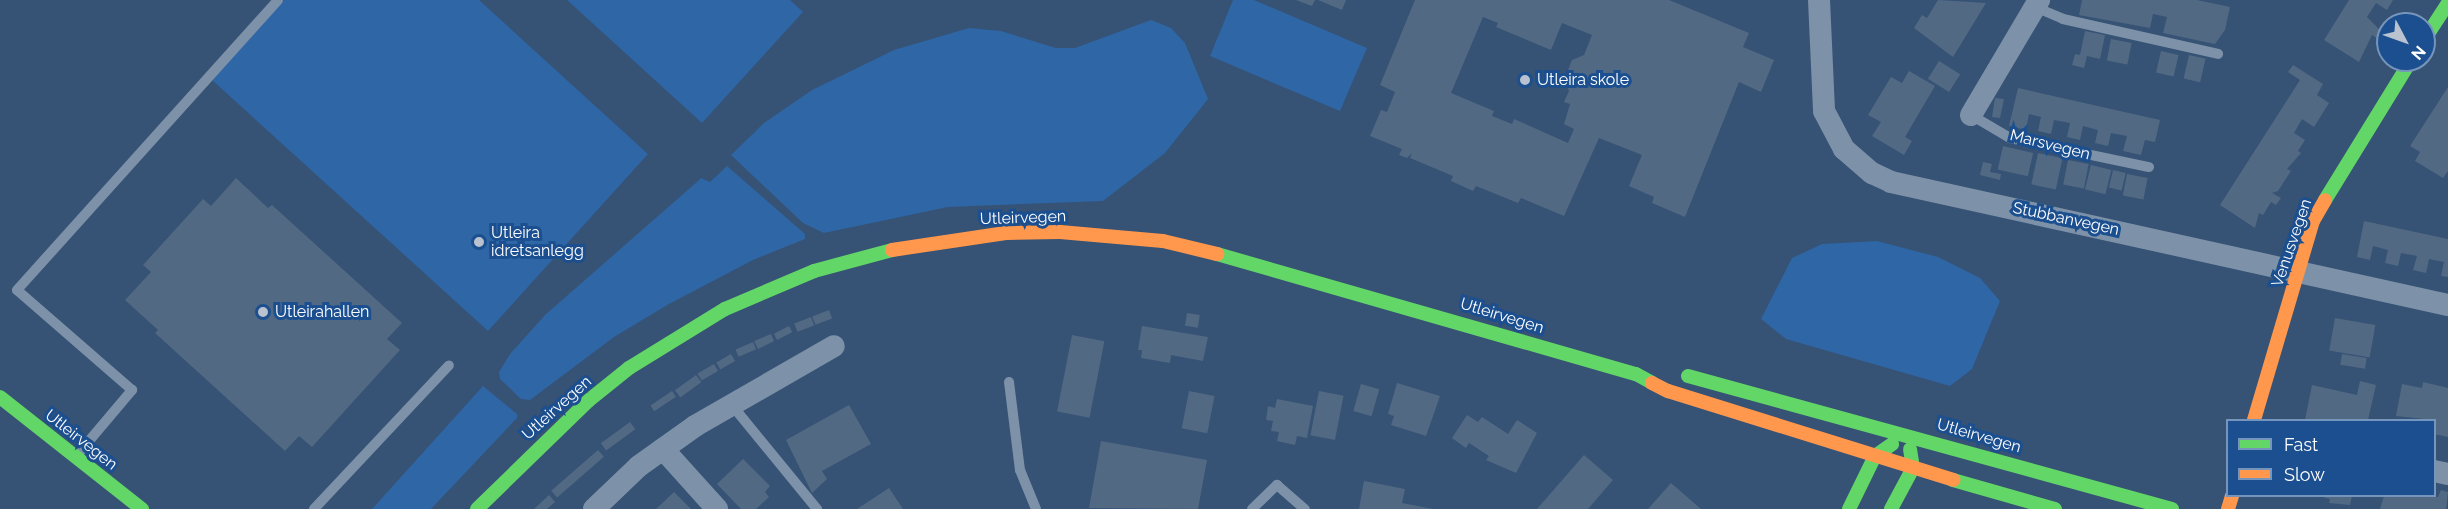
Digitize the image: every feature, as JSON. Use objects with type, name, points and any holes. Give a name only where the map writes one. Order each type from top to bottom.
[{"type":"main road","points":[[2436,22],[2448,3]]},
{"type":"main road","name":"Venusvegen","points":[[2254,419],[2298,271],[2325,196],[2403,72]]},
{"type":"main road","name":"Utleirvegen","points":[[477,509],[588,401],[629,368],[725,309],[814,271],[856,258],[959,237],[1060,232],[1163,241],[1273,268],[1636,374],[1668,391],[1913,468],[2055,509]]},
{"type":"main road","name":"Utleirvegen","points":[[1636,374],[1668,372],[1907,433],[2172,509]]},
{"type":"main road","name":"Utleirvegen","points":[[0,397],[142,509]]},
{"type":"main road","points":[[1849,509],[1875,456],[1907,433],[1913,468],[1891,509]]},
{"type":"street","name":"Stubbanvegen","points":[[1819,0],[1824,111],[1844,149],[1872,173],[1891,182],[2448,305]]},
{"type":"street","name":"Marsvegen","points":[[1971,114],[2037,4]]},
{"type":"street","points":[[594,509],[663,449],[731,404],[834,346]]},
{"type":"street","points":[[663,449],[717,509]]},
{"type":"lane","points":[[76,457],[132,390],[17,290],[278,0]]},
{"type":"lane","name":"Marsvegen","points":[[2037,4],[2063,19],[2218,54]]},
{"type":"lane","name":"Marsvegen","points":[[1971,114],[2010,138],[2149,167]]},
{"type":"lane","points":[[314,509],[449,365]]},
{"type":"lane","points":[[1009,382],[1020,470],[1036,509]]},
{"type":"lane","points":[[731,404],[817,509]]},
{"type":"lane","points":[[1252,509],[1277,485],[1305,509]]},
{"type":"shaded area","name":"Utleira idretsanlegg","points":[[284,0],[479,0],[648,154],[488,331],[212,80]]},
{"type":"shaded area","points":[[567,0],[790,0],[803,12],[702,123]]},
{"type":"shaded area","points":[[1233,0],[1254,0],[1367,48],[1340,111],[1210,56]]},
{"type":"shaded area","points":[[1151,20],[1171,28],[1185,43],[1208,99],[1165,153],[1103,201],[948,207],[824,233],[803,223],[731,155],[764,123],[812,90],[894,50],[969,28],[1001,31],[1056,48],[1075,48]]},
{"type":"shaded area","points":[[727,166],[805,234],[805,239],[753,260],[669,304],[614,337],[530,400],[521,399],[500,379],[499,372],[510,354],[545,315],[701,178],[710,182]]},
{"type":"shaded area","points":[[1877,241],[1938,257],[1980,278],[2000,301],[1972,369],[1950,386],[1786,339],[1761,319],[1792,258],[1822,244]]},
{"type":"shaded area","points":[[483,386],[517,414],[517,418],[431,509],[372,509]]},
{"type":"building","points":[[1296,0],[1315,0],[1312,6]]},
{"type":"building","points":[[1318,0],[1346,0],[1342,10]]},
{"type":"building","name":"Utleira skole","points":[[1415,0],[1669,0],[1749,33],[1743,47],[1774,60],[1761,92],[1739,82],[1685,217],[1652,203],[1654,197],[1629,186],[1642,155],[1599,138],[1564,216],[1521,198],[1518,203],[1476,186],[1473,191],[1451,181],[1453,176],[1410,158],[1412,153],[1407,158],[1399,155],[1402,149],[1370,136],[1381,110],[1387,112],[1395,92],[1380,85]],"holes":[[[1483,17],[1498,23],[1496,27],[1551,50],[1562,23],[1592,35],[1584,55],[1572,60],[1564,80],[1569,91],[1564,102],[1570,104],[1564,124],[1574,129],[1568,143],[1514,119],[1512,124],[1492,116],[1494,111],[1451,93]]]},
{"type":"building","points":[[1938,0],[1986,3],[1953,57],[1914,28],[1922,15],[1927,18]]},
{"type":"building","points":[[2082,0],[2197,0],[2230,7],[2225,30],[2215,44],[2163,33],[2167,17],[2153,14],[2150,28],[2079,15]]},
{"type":"building","points":[[2349,0],[2393,0],[2387,10],[2376,3],[2367,17],[2376,26],[2376,38],[2372,35],[2359,62],[2324,40]]},
{"type":"building","points":[[2085,31],[2105,35],[2100,59],[2087,56],[2084,68],[2072,65],[2075,54],[2080,55]]},
{"type":"building","points":[[2111,39],[2132,43],[2127,65],[2107,61]]},
{"type":"building","points":[[2161,51],[2179,55],[2174,76],[2156,72]]},
{"type":"building","points":[[2189,55],[2206,59],[2200,82],[2184,78]]},
{"type":"building","points":[[1939,61],[1960,74],[1949,92],[1928,79]]},
{"type":"building","points":[[2293,65],[2323,84],[2317,95],[2329,103],[2314,127],[2302,119],[2294,133],[2305,140],[2298,151],[2301,153],[2287,169],[2291,171],[2278,191],[2272,193],[2281,198],[2276,205],[2271,202],[2263,215],[2259,213],[2255,228],[2220,205],[2300,80],[2288,72]]},
{"type":"building","points":[[1909,71],[1935,86],[1905,137],[1912,141],[1904,155],[1872,136],[1881,122],[1868,115],[1891,77],[1902,83]]},
{"type":"building","points":[[2448,87],[2448,171],[2443,178],[2415,161],[2420,152],[2410,146]]},
{"type":"building","points":[[2018,88],[2160,120],[2155,142],[2145,140],[2141,155],[2123,151],[2127,136],[2111,133],[2108,146],[2095,143],[2098,130],[2083,126],[2080,140],[2067,137],[2070,123],[2054,120],[2051,134],[2038,131],[2041,117],[2029,114],[2026,130],[2009,126]]},
{"type":"building","points":[[1995,98],[2004,99],[2000,118],[1992,117]]},
{"type":"building","points":[[2003,146],[2033,153],[2028,176],[1998,169]]},
{"type":"building","points":[[2038,153],[2062,158],[2056,189],[2031,184]]},
{"type":"building","points":[[2068,160],[2089,164],[2084,189],[2063,185]]},
{"type":"building","points":[[1983,162],[1992,164],[1990,172],[2001,174],[2000,180],[1980,175]]},
{"type":"building","points":[[2091,165],[2111,170],[2105,194],[2085,189]]},
{"type":"building","points":[[2113,170],[2126,173],[2122,190],[2109,188]]},
{"type":"building","points":[[2127,174],[2148,178],[2143,200],[2123,196]]},
{"type":"building","name":"Utleirahallen","points":[[236,178],[268,208],[272,205],[402,323],[387,339],[400,350],[312,447],[299,436],[285,451],[155,333],[158,330],[125,300],[151,272],[143,265],[203,199],[211,206]]},
{"type":"building","points":[[2364,221],[2448,239],[2448,277],[2441,276],[2444,262],[2429,259],[2426,273],[2413,270],[2417,256],[2401,253],[2398,266],[2385,263],[2388,250],[2373,246],[2370,260],[2357,257]]},
{"type":"building","points":[[829,310],[832,318],[815,325],[812,316]]},
{"type":"building","points":[[1187,313],[1200,315],[1198,328],[1185,326]]},
{"type":"building","points":[[811,317],[814,325],[797,332],[794,323]]},
{"type":"building","points":[[2335,318],[2375,325],[2370,358],[2329,350]]},
{"type":"building","points":[[789,326],[792,332],[777,340],[774,334]]},
{"type":"building","points":[[1142,326],[1208,337],[1203,361],[1171,355],[1170,363],[1141,358],[1142,350],[1138,350]]},
{"type":"building","points":[[771,334],[774,341],[758,349],[754,341]]},
{"type":"building","points":[[1072,335],[1104,341],[1090,418],[1057,412]]},
{"type":"building","points":[[753,342],[756,349],[739,357],[736,349]]},
{"type":"building","points":[[731,354],[735,361],[720,369],[716,362]]},
{"type":"building","points":[[2342,354],[2367,358],[2365,369],[2340,365]]},
{"type":"building","points":[[714,364],[718,371],[702,380],[698,374]]},
{"type":"building","points":[[696,375],[701,382],[680,398],[675,390]]},
{"type":"building","points":[[2360,381],[2376,385],[2368,419],[2305,419],[2312,385],[2357,395]]},
{"type":"building","points":[[2423,382],[2448,388],[2448,437],[2436,434],[2436,419],[2396,416],[2402,384],[2422,388]]},
{"type":"building","points":[[1397,383],[1440,396],[1426,436],[1391,425],[1394,416],[1388,414]]},
{"type":"building","points":[[1361,384],[1379,389],[1372,416],[1353,411]]},
{"type":"building","points":[[672,391],[676,397],[654,411],[650,406]]},
{"type":"building","points":[[1189,391],[1215,396],[1207,433],[1182,428]]},
{"type":"building","points":[[1319,391],[1344,396],[1335,440],[1310,435]]},
{"type":"building","points":[[1277,399],[1313,406],[1307,438],[1297,436],[1295,445],[1277,441],[1279,432],[1271,431],[1273,421],[1266,420],[1268,406],[1275,408]]},
{"type":"building","points":[[849,405],[871,444],[822,471],[827,479],[812,493],[786,440]]},
{"type":"building","points":[[1467,415],[1478,422],[1482,417],[1508,434],[1517,420],[1537,433],[1516,473],[1486,460],[1489,456],[1469,443],[1466,448],[1452,438]]},
{"type":"building","points":[[630,422],[635,429],[606,450],[601,443]]},
{"type":"building","points":[[1101,441],[1207,460],[1198,509],[1089,508]]},
{"type":"building","points":[[598,450],[604,457],[557,497],[551,491]]},
{"type":"building","points":[[1584,455],[1613,480],[1588,509],[1537,509]]},
{"type":"building","points":[[743,459],[770,486],[765,492],[769,497],[756,509],[741,509],[717,484]]},
{"type":"building","points":[[1364,481],[1405,489],[1402,503],[1433,509],[1359,509]]},
{"type":"building","points":[[1671,483],[1701,509],[1648,509]]},
{"type":"building","points":[[889,488],[903,509],[857,509]]},
{"type":"building","points":[[2441,490],[2448,492],[2446,509],[2380,509],[2384,497],[2438,497]]},
{"type":"building","points":[[674,492],[691,509],[656,509]]},
{"type":"building","points":[[549,495],[555,502],[547,509],[534,509]]},
{"type":"building","points":[[2323,497],[2352,497],[2350,505],[2329,503],[2330,499]]},
{"type":"traffic: fast","points":[[2436,22],[2448,3]]},
{"type":"traffic: fast","points":[[2325,200],[2404,72]]},
{"type":"traffic: fast","points":[[477,509],[588,401],[629,368],[725,309],[814,271],[892,250]]},
{"type":"traffic: fast","points":[[1217,254],[1636,374],[1652,383]]},
{"type":"traffic: fast","points":[[1688,376],[2172,509]]},
{"type":"traffic: fast","points":[[0,397],[142,509]]},
{"type":"traffic: fast","points":[[1849,509],[1875,456],[1892,444]]},
{"type":"traffic: fast","points":[[1891,509],[1913,468],[1910,449]]},
{"type":"traffic: fast","points":[[1953,480],[2055,509]]},
{"type":"traffic: slow","points":[[2254,419],[2313,221],[2325,200]]},
{"type":"traffic: slow","points":[[892,250],[1006,233],[1060,232],[1163,241],[1217,254]]},
{"type":"traffic: slow","points":[[1652,383],[1668,391],[1953,480]]},
{"type":"traffic: slow","points":[[2228,509],[2232,497]]},
{"type":"place","name":"Utleira skole","points":[[1525,80]]},
{"type":"place","name":"Utleira idretsanlegg","points":[[479,242]]},
{"type":"place","name":"Utleirahallen","points":[[263,312]]}]
